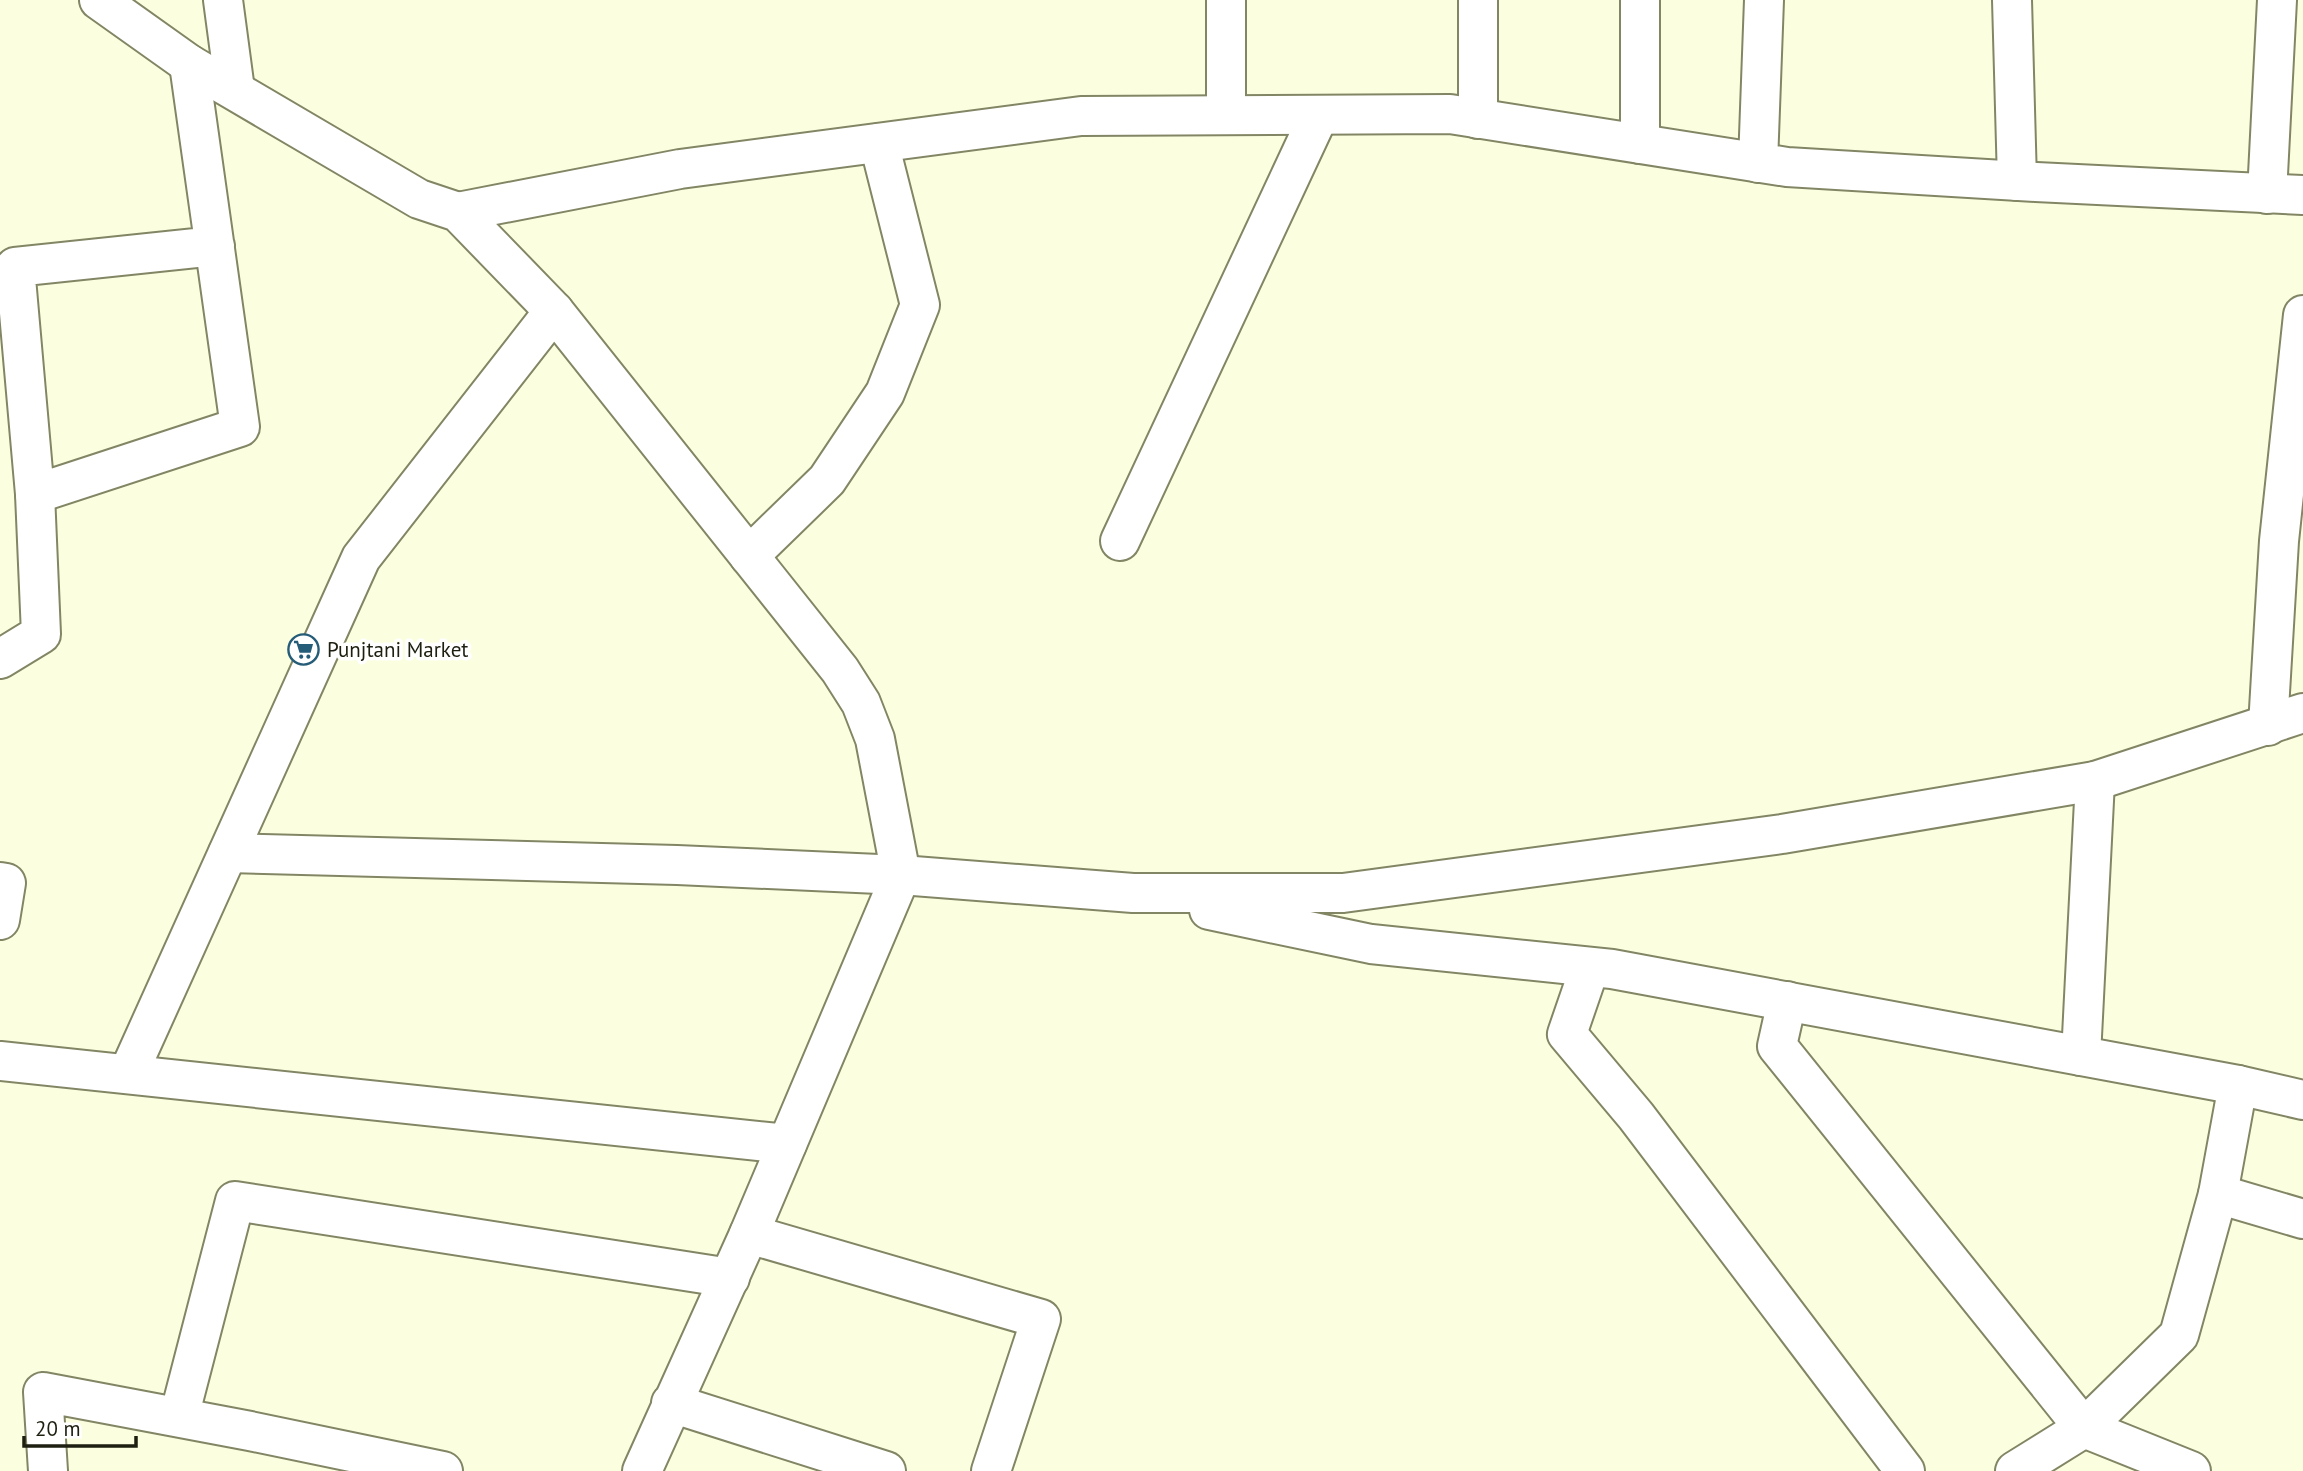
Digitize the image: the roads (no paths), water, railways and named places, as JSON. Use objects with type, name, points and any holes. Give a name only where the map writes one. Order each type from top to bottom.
[{"type":"street","points":[[99,0],[189,64],[419,199],[458,212],[554,311],[840,670],[861,703],[876,739],[901,875],[730,1279],[642,1471]]},
{"type":"street","points":[[223,0],[235,90]]},
{"type":"street","points":[[1226,0],[1226,115]]},
{"type":"street","points":[[1478,0],[1478,118]]},
{"type":"street","points":[[1640,0],[1640,145]]},
{"type":"street","points":[[1758,163],[1764,0]]},
{"type":"street","points":[[2012,0],[2017,181]]},
{"type":"street","points":[[458,212],[680,169],[1081,116],[1450,114],[1787,167],[2285,195],[2277,0]]},
{"type":"street","points":[[35,494],[240,426],[189,64]]},
{"type":"street","points":[[1120,541],[1319,115]]},
{"type":"street","points":[[749,556],[827,480],[885,393],[920,305],[879,143]]},
{"type":"street","points":[[0,659],[41,634],[35,494],[15,267],[215,246]]},
{"type":"street","points":[[128,1074],[361,558],[554,311]]},
{"type":"street","points":[[2268,726],[2279,541],[2298,413],[2303,314]]},
{"type":"street","points":[[228,853],[677,865],[901,875],[1133,893],[1343,893],[1783,834],[2095,780],[2303,713]]},
{"type":"street","points":[[2081,1056],[2095,780]]},
{"type":"street","points":[[0,882],[6,883],[0,920]]},
{"type":"street","points":[[1133,893],[1371,944],[1590,967],[2238,1085],[2303,1100]]},
{"type":"street","points":[[1590,967],[1567,1034],[1636,1116],[1905,1471]]},
{"type":"street","points":[[1787,1001],[1777,1046],[2084,1428],[2191,1471]]},
{"type":"street","points":[[0,1061],[787,1144]]},
{"type":"street","points":[[2015,1471],[2084,1428],[2179,1335],[2218,1194],[2238,1085]]},
{"type":"street","points":[[2218,1194],[2303,1219]]},
{"type":"street","points":[[179,1418],[235,1201],[730,1279]]},
{"type":"street","points":[[749,1234],[1041,1319],[991,1471]]},
{"type":"street","points":[[48,1471],[43,1392],[443,1471]]},
{"type":"street","points":[[671,1403],[886,1471]]},
{"type":"place","name":"Punjtani Market","points":[[304,650]]}]
